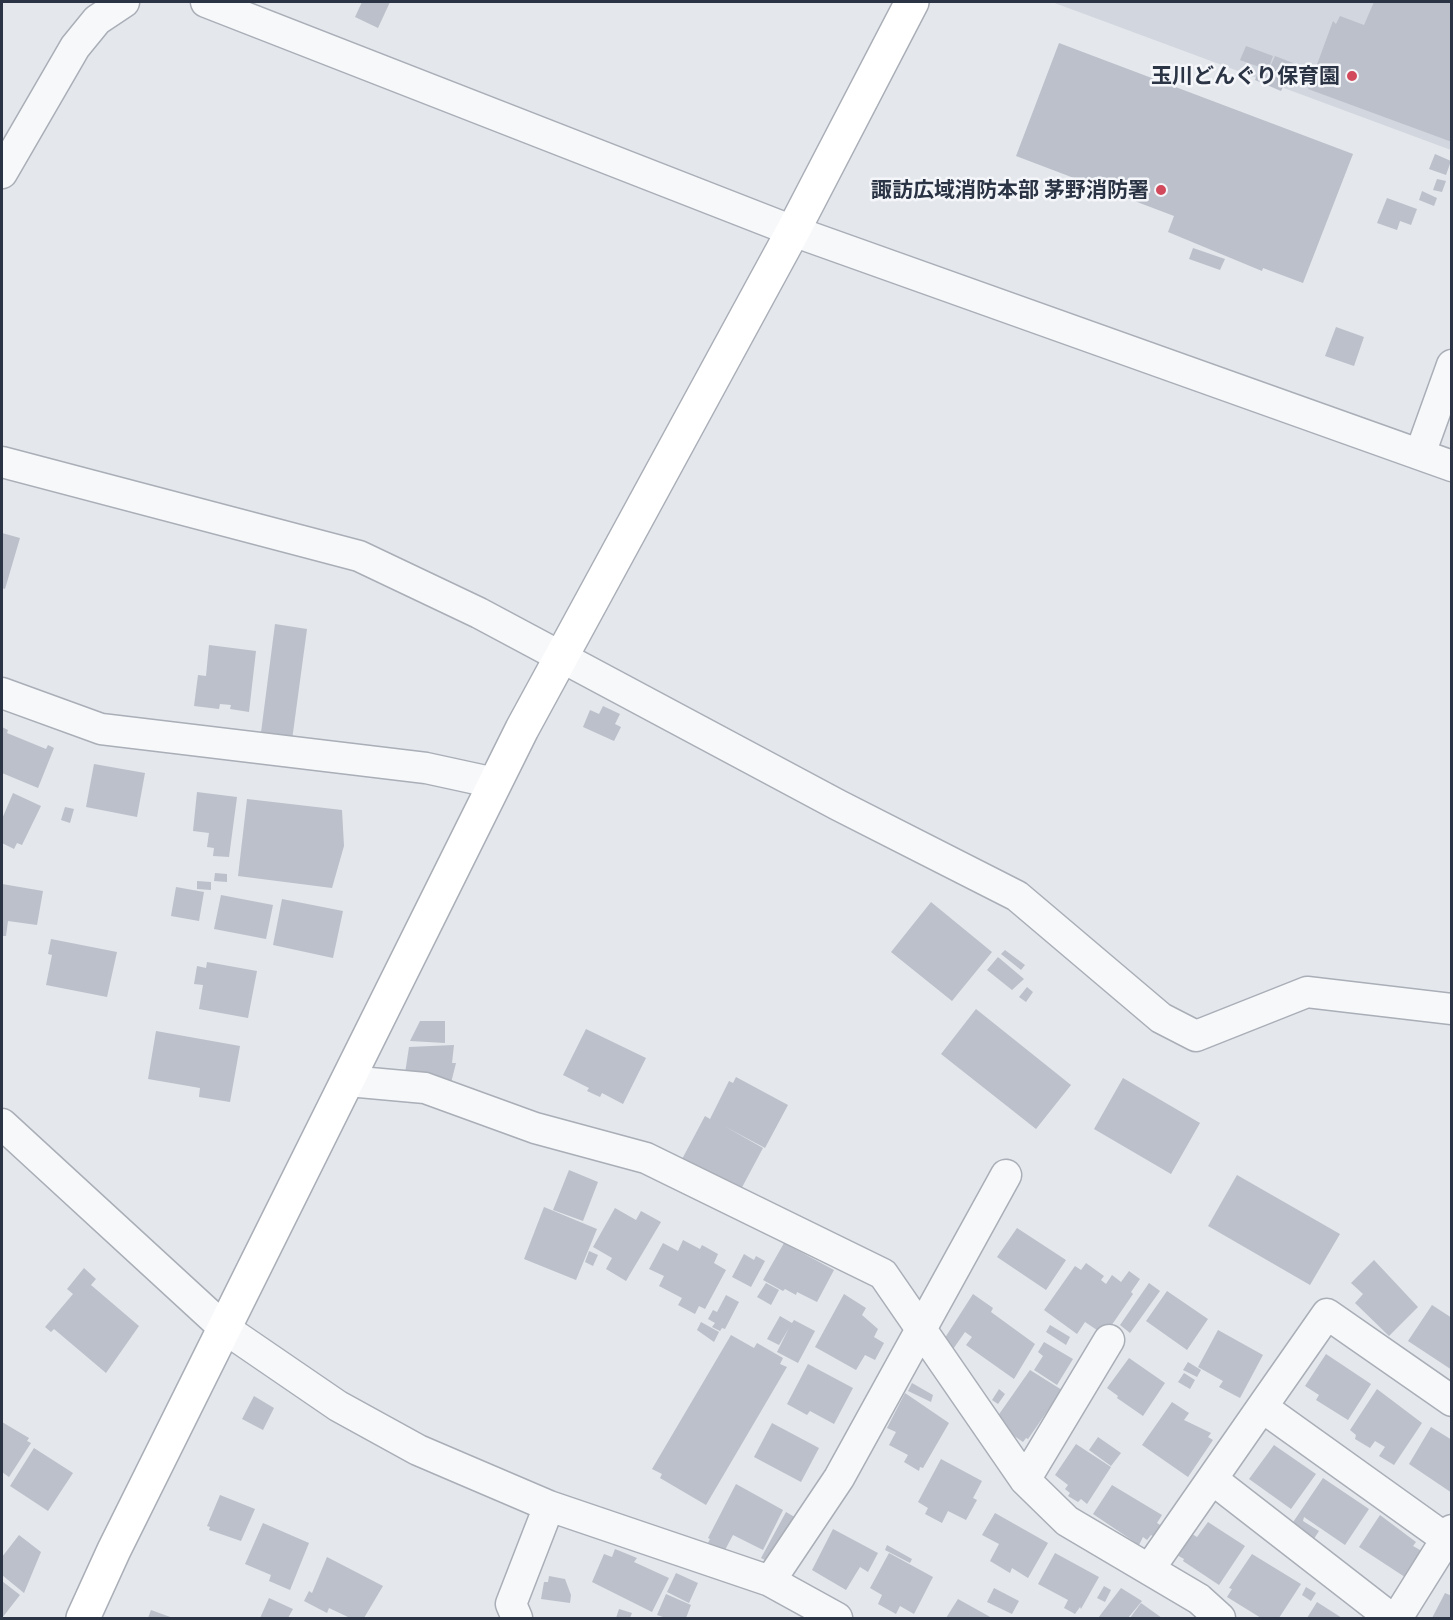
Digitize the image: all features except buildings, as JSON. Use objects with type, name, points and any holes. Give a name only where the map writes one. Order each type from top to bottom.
[{"type":"street","points":[[2,173],[75,47],[97,20],[124,2]]},
{"type":"street","points":[[206,2],[793,231],[1452,466]]},
{"type":"street","points":[[83,1618],[114,1550],[495,783],[793,231],[912,2]]},
{"type":"street","points":[[1420,454],[1452,365]]},
{"type":"street","points":[[2,462],[359,556],[479,613],[838,805],[1017,896],[1161,1018],[1196,1036],[1307,992],[1452,1009]]},
{"type":"street","points":[[2,693],[101,729],[426,768],[495,783]]},
{"type":"street","points":[[348,1081],[424,1088],[535,1128],[646,1158],[883,1274],[1025,1480],[1067,1521],[1199,1599],[1220,1618]]},
{"type":"street","points":[[2,1124],[224,1328],[338,1406],[418,1450],[549,1506],[770,1581],[837,1618]]},
{"type":"street","points":[[770,1581],[839,1478],[1006,1175]]},
{"type":"street","points":[[1150,1568],[1327,1314],[1452,1401]]},
{"type":"street","points":[[1025,1480],[1109,1340]]},
{"type":"street","points":[[1262,1407],[1450,1538],[1397,1618]]},
{"type":"street","points":[[1212,1479],[1391,1618]]},
{"type":"street","points":[[517,1618],[511,1605],[549,1506]]},
{"type":"shaded area","name":"玉川どんぐり保育園","points":[[1052,2],[1451,2],[1451,150]]},
{"type":"place","name":"玉川どんぐり保育園","points":[[1352,76]]},
{"type":"place","name":"諏訪広域消防本部 茅野消防署","points":[[1161,190]]}]
